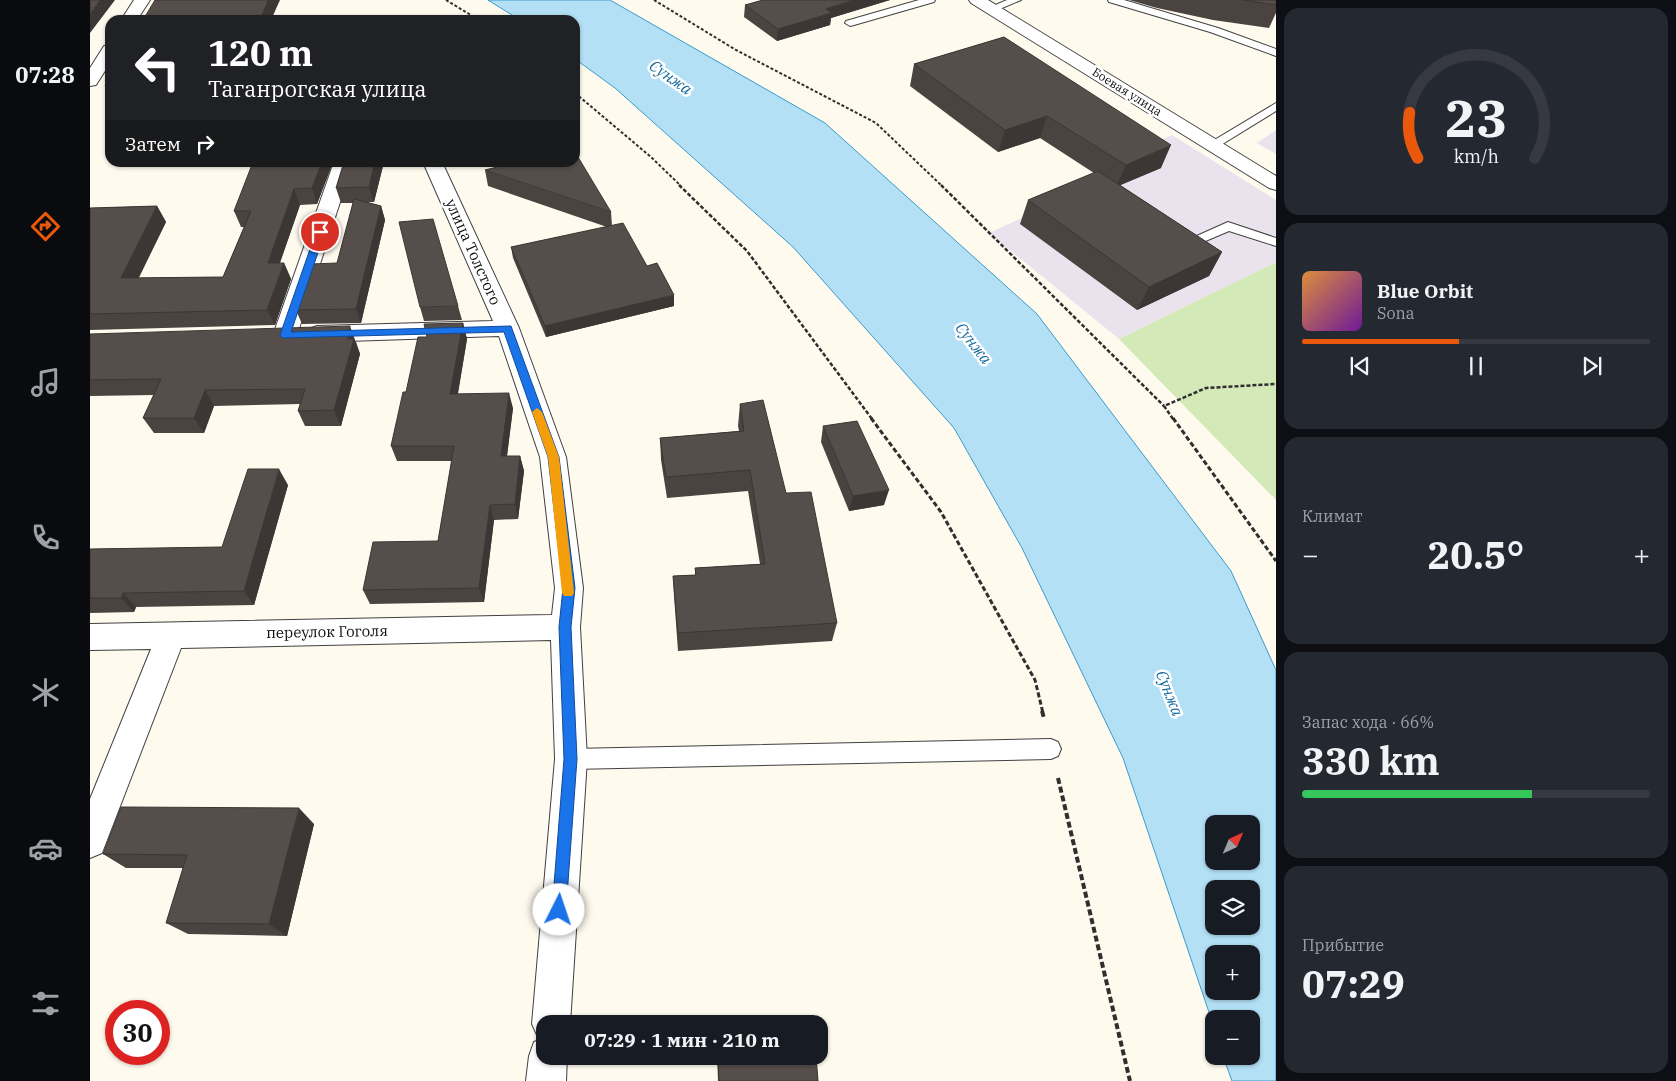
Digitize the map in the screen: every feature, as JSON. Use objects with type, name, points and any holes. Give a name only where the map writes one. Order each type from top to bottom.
[{"type":"street","points":[[132,15],[142,0]]},
{"type":"street","name":"Боевая улица","points":[[984,4],[1276,184]]},
{"type":"street","points":[[90,81],[105,58]]},
{"type":"street","points":[[342,167],[275,336],[508,328]]},
{"type":"street","name":"улица Толстого","points":[[434,167],[508,328],[553,457],[569,588],[565,627],[571,759],[551,1015]]},
{"type":"street","name":"переулок Гоголя","points":[[90,637],[565,627]]},
{"type":"street","points":[[90,841],[171,635]]},
{"type":"street","points":[[546,1081],[547,1065]]},
{"type":"lane","points":[[850,22],[930,0]]},
{"type":"lane","points":[[984,4],[1016,0]]},
{"type":"lane","points":[[1113,0],[1214,30],[1276,53]]},
{"type":"lane","points":[[1212,145],[1276,106]]},
{"type":"lane","points":[[1174,234],[1189,244],[1228,226],[1276,242]]},
{"type":"lane","points":[[571,759],[1051,749]]},
{"type":"path","points":[[446,0],[471,15]]},
{"type":"path","points":[[654,0],[736,50],[876,123],[962,204],[1164,406],[1276,561]]},
{"type":"path","points":[[580,97],[651,157],[747,251],[941,512],[1035,680],[1130,1081]]},
{"type":"path","points":[[1164,406],[1206,388],[1276,384]]},
{"type":"shaded area","points":[[1276,130],[1276,154],[1257,143]]},
{"type":"shaded area","points":[[1172,135],[1276,200],[1276,262],[1119,339],[989,233],[1104,180],[1160,140]]},
{"type":"green space","points":[[1276,262],[1276,500],[1119,339]]},
{"type":"water","name":"Сунжа","points":[[488,0],[610,0],[825,123],[1037,314],[1231,571],[1276,670],[1276,1081],[1232,1081],[1226,1065],[1260,1065],[1260,1010],[1208,1010],[1123,758],[1022,548],[954,428],[793,247],[615,88],[580,63],[580,15],[512,15]]},
{"type":"building","points":[[90,0],[100,0],[90,14]]},
{"type":"building","points":[[155,0],[268,0],[262,15],[146,15]]},
{"type":"building","points":[[763,0],[854,0],[826,9],[832,13],[778,29],[745,5]]},
{"type":"building","points":[[1243,0],[1276,0],[1276,5]]},
{"type":"building","points":[[1004,37],[1171,145],[1126,165],[1047,116],[1005,130],[914,64]]},
{"type":"building","points":[[580,160],[611,212],[485,170],[497,167],[580,167]]},
{"type":"building","points":[[251,167],[320,167],[312,188],[294,189],[268,263],[284,263],[267,310],[90,314],[90,208],[157,206],[121,278],[223,277],[251,211],[234,211]]},
{"type":"building","points":[[342,167],[374,167],[369,187],[336,188]]},
{"type":"building","points":[[1098,171],[1222,252],[1149,287],[1028,200]]},
{"type":"building","points":[[354,199],[381,206],[356,309],[296,310],[311,264],[337,263]]},
{"type":"building","points":[[433,219],[458,306],[420,307],[399,222]]},
{"type":"building","points":[[623,223],[647,266],[657,263],[674,295],[545,326],[511,247]]},
{"type":"building","points":[[463,323],[450,394],[509,393],[501,456],[520,456],[515,504],[490,505],[479,588],[363,590],[373,542],[438,541],[454,446],[391,446],[403,392],[406,392],[418,337],[427,337],[424,324]]},
{"type":"building","points":[[350,326],[347,339],[354,339],[334,410],[298,411],[305,389],[205,390],[194,418],[143,418],[161,379],[90,380],[90,334]]},
{"type":"building","points":[[763,400],[786,493],[811,492],[837,623],[678,633],[673,576],[696,575],[695,568],[765,564],[750,470],[666,477],[660,438],[744,431],[740,404]]},
{"type":"building","points":[[857,421],[889,490],[853,496],[823,426]]},
{"type":"building","points":[[248,469],[279,469],[244,591],[123,593],[121,598],[90,598],[90,549],[222,547]]},
{"type":"building","points":[[121,807],[299,808],[269,924],[166,923],[187,855],[103,854]]},
{"type":"building","points":[[718,1065],[817,1065],[818,1081],[719,1081]]},
{"type":"slow traffic","points":[[537,412],[553,457],[569,588],[568,593]]},
{"type":"route","points":[[320,232],[285,335],[508,328],[553,457],[569,588],[565,627],[571,759],[559,910]]}]
